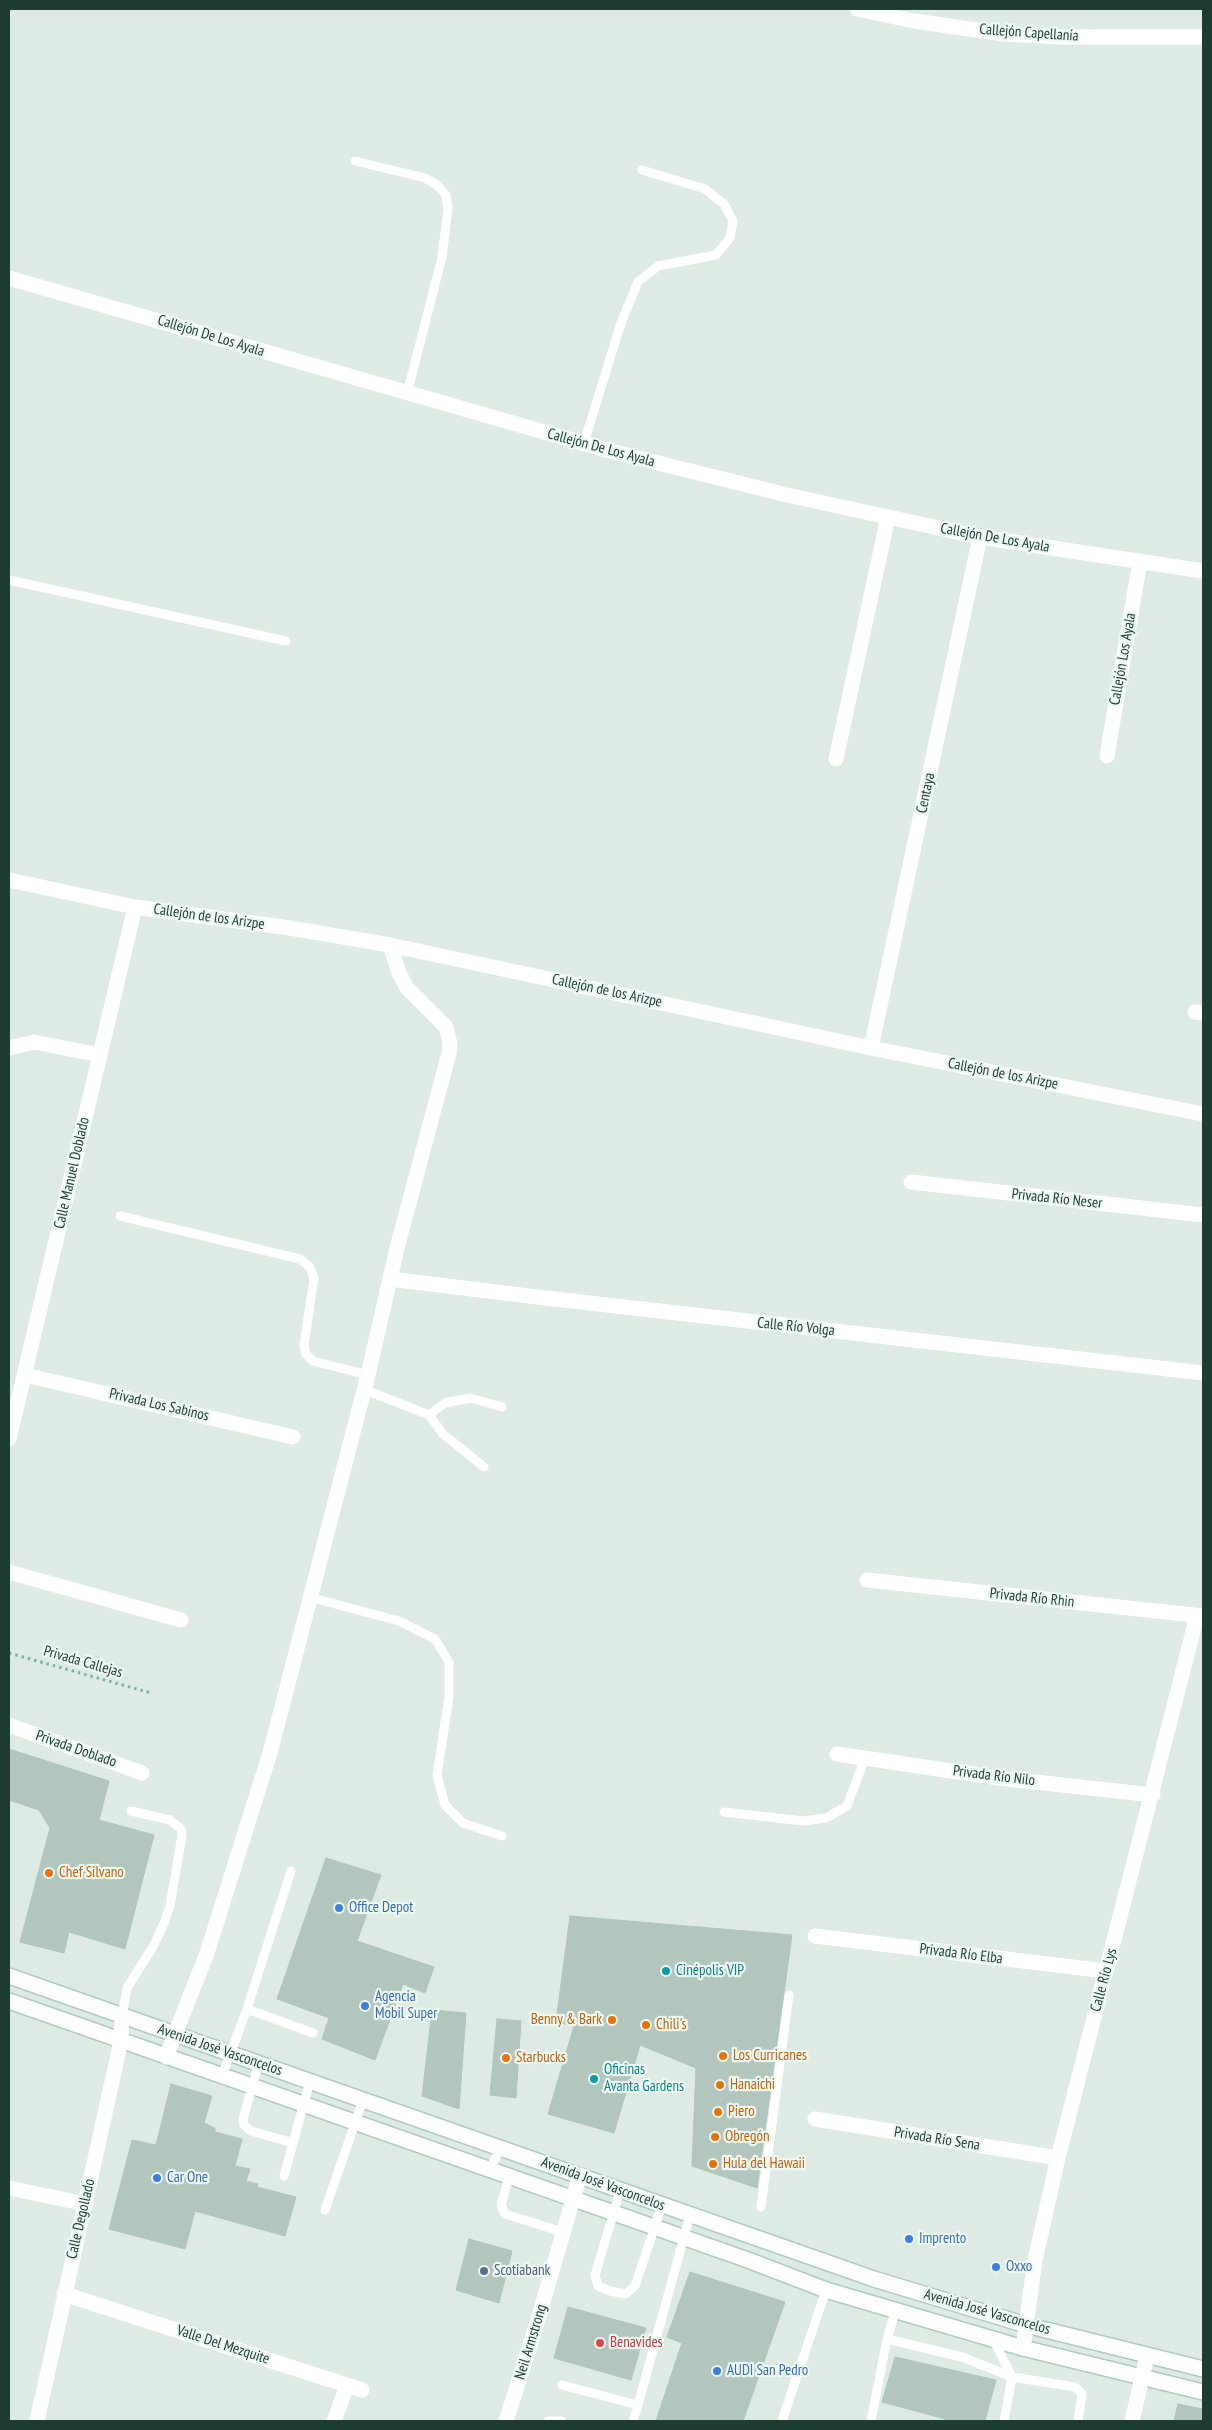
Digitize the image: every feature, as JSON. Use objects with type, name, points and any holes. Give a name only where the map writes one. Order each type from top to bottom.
[{"type":"street","name":"Callejón Capellanía","points":[[857,9],[914,21],[1004,34],[1061,37],[1203,37]]},
{"type":"street","name":"Callejón De Los Ayala","points":[[9,278],[407,394],[584,443],[787,495],[980,537],[1203,571]]},
{"type":"street","points":[[836,759],[888,517]]},
{"type":"street","name":"Centaya","points":[[871,1048],[980,537]]},
{"type":"street","name":"Callejón Los Ayala","points":[[1107,756],[1140,561]]},
{"type":"street","name":"Callejón de los Arizpe","points":[[9,880],[135,907],[290,928],[390,945],[871,1048],[1203,1114]]},
{"type":"street","name":"Calle Manuel Doblado","points":[[9,1439],[14,1401],[24,1374],[135,907]]},
{"type":"street","points":[[166,2057],[207,1954],[267,1762],[450,1043],[446,1027],[441,1020],[407,988],[399,973],[390,945]]},
{"type":"street","points":[[9,1048],[34,1042],[100,1055]]},
{"type":"street","name":"Privada Río Neser","points":[[911,1182],[1203,1215]]},
{"type":"street","name":"Calle Río Volga","points":[[390,1278],[546,1299],[1203,1373]]},
{"type":"street","name":"Privada Los Sabinos","points":[[24,1374],[293,1437]]},
{"type":"street","points":[[9,1572],[181,1620]]},
{"type":"street","name":"Privada Río Rhin","points":[[867,1580],[1200,1616]]},
{"type":"street","name":"Calle Río Lys","points":[[1022,2348],[1035,2260],[1058,2158],[1200,1616]]},
{"type":"street","name":"Privada Doblado","points":[[9,1725],[142,1772]]},
{"type":"street","name":"Privada Río Nilo","points":[[837,1754],[999,1778],[1153,1795]]},
{"type":"street","name":"Privada Río Elba","points":[[815,1936],[1106,1971]]},
{"type":"street","name":"Avenida José Vasconcelos","points":[[9,1976],[874,2279],[1026,2325],[1203,2369]]},
{"type":"street","name":"Avenida José Vasconcelos","points":[[9,2001],[490,2169],[826,2290],[896,2309],[1022,2348],[1203,2392]]},
{"type":"street","name":"Calle Degollado","points":[[37,2421],[121,2041],[122,2016]]},
{"type":"street","name":"Privada Río Sena","points":[[815,2119],[1058,2158]]},
{"type":"street","name":"Neil Armstrong","points":[[506,2421],[580,2175]]},
{"type":"street","points":[[9,2188],[86,2204]]},
{"type":"street","name":"Valle Del Mezquite","points":[[64,2294],[362,2390]]},
{"type":"street","points":[[1132,2421],[1147,2356]]},
{"type":"street","points":[[334,2421],[347,2386]]},
{"type":"lane","points":[[355,161],[425,178],[437,184],[446,195],[448,208],[442,257],[407,394]]},
{"type":"lane","points":[[584,443],[621,323],[638,282],[658,266],[716,255],[730,238],[733,221],[724,204],[705,189],[642,170]]},
{"type":"lane","points":[[9,580],[286,641]]},
{"type":"lane","points":[[120,1216],[300,1259],[310,1267],[314,1278],[304,1345],[306,1354],[314,1361],[365,1382],[429,1415],[443,1434],[484,1467]]},
{"type":"lane","points":[[429,1415],[445,1403],[470,1398],[502,1407]]},
{"type":"lane","points":[[309,1597],[399,1621],[435,1639],[449,1662],[449,1697],[437,1775],[445,1805],[464,1823],[502,1836]]},
{"type":"lane","points":[[724,1812],[802,1821],[826,1818],[847,1806],[865,1758]]},
{"type":"lane","points":[[122,2016],[127,1988],[154,1945],[170,1906],[182,1835],[181,1828],[170,1820],[132,1811]]},
{"type":"lane","points":[[222,2076],[247,2009],[292,1872]]},
{"type":"lane","points":[[761,2207],[789,1995]]},
{"type":"lane","points":[[247,2009],[313,2033]]},
{"type":"lane","points":[[259,2062],[243,2119],[246,2128],[294,2143]]},
{"type":"lane","points":[[284,2176],[310,2081]]},
{"type":"lane","points":[[325,2210],[363,2100]]},
{"type":"lane","points":[[490,2169],[501,2147]]},
{"type":"lane","points":[[509,2177],[501,2205],[505,2214],[563,2232]]},
{"type":"lane","points":[[620,2191],[594,2280],[598,2286],[621,2295],[633,2290],[662,2205]]},
{"type":"lane","points":[[633,2421],[690,2215]]},
{"type":"lane","points":[[782,2421],[826,2290]]},
{"type":"lane","points":[[871,2421],[887,2339],[896,2309]]},
{"type":"lane","points":[[887,2339],[962,2357],[1012,2377],[1075,2386],[1079,2389],[1083,2400],[1078,2421]]},
{"type":"lane","points":[[993,2339],[1012,2377],[1004,2421]]},
{"type":"lane","points":[[562,2385],[638,2406]]},
{"type":"lane","points":[[548,2421],[562,2421]]},
{"type":"path","name":"Privada Callejas","points":[[9,1653],[151,1693]]},
{"type":"building","points":[[9,1749],[109,1781],[99,1820],[154,1835],[125,1949],[69,1932],[64,1953],[20,1942],[50,1828],[39,1810],[9,1800]]},
{"type":"building","points":[[326,1858],[381,1875],[357,1941],[434,1967],[425,1993],[403,1984],[375,2060],[322,2039],[329,2018],[277,1999]]},
{"type":"building","points":[[570,1916],[792,1935],[757,2188],[692,2166],[696,2068],[640,2045],[614,2133],[548,2114],[574,2026],[556,2022]]},
{"type":"building","points":[[432,2010],[466,2013],[459,2109],[422,2096]]},
{"type":"building","name":"Starbucks","points":[[497,2019],[521,2021],[516,2098],[490,2095]]},
{"type":"building","points":[[171,2084],[212,2096],[204,2123],[215,2128],[215,2132],[242,2139],[235,2166],[250,2169],[246,2181],[258,2184],[257,2187],[296,2197],[285,2236],[195,2211],[185,2249],[109,2229],[132,2140],[156,2145]]},
{"type":"building","name":"Scotiabank","points":[[469,2239],[512,2251],[499,2303],[456,2290]]},
{"type":"building","points":[[690,2272],[785,2302],[743,2421],[656,2421],[682,2343],[667,2337]]},
{"type":"building","name":"Benavides","points":[[568,2307],[646,2328],[631,2380],[554,2358]]},
{"type":"building","points":[[895,2357],[996,2380],[985,2421],[944,2421],[945,2419],[882,2402]]},
{"type":"building","points":[[1178,2404],[1203,2409],[1203,2421],[1174,2421]]},
{"type":"place","name":"Chef Silvano","points":[[49,1873]]},
{"type":"place","name":"Office Depot","points":[[339,1908]]},
{"type":"place","name":"Cinépolis VIP","points":[[666,1971]]},
{"type":"place","name":"Agencia Mobil Super","points":[[365,2006]]},
{"type":"place","name":"Benny & Bark","points":[[612,2020]]},
{"type":"place","name":"Chili's","points":[[646,2025]]},
{"type":"place","name":"Los Curricanes","points":[[723,2056]]},
{"type":"place","name":"Starbucks","points":[[506,2058]]},
{"type":"place","name":"Oficinas Avanta Gardens","points":[[594,2079]]},
{"type":"place","name":"Hanaichi","points":[[720,2085]]},
{"type":"place","name":"Piero","points":[[718,2112]]},
{"type":"place","name":"Obregón","points":[[715,2137]]},
{"type":"place","name":"Hula del Hawaii","points":[[713,2164]]},
{"type":"place","name":"Car One","points":[[157,2178]]},
{"type":"place","name":"Imprento","points":[[909,2239]]},
{"type":"place","name":"Oxxo","points":[[996,2267]]},
{"type":"place","name":"Scotiabank","points":[[484,2271]]},
{"type":"place","name":"Benavides","points":[[600,2343]]},
{"type":"place","name":"AUDI San Pedro","points":[[717,2371]]}]
